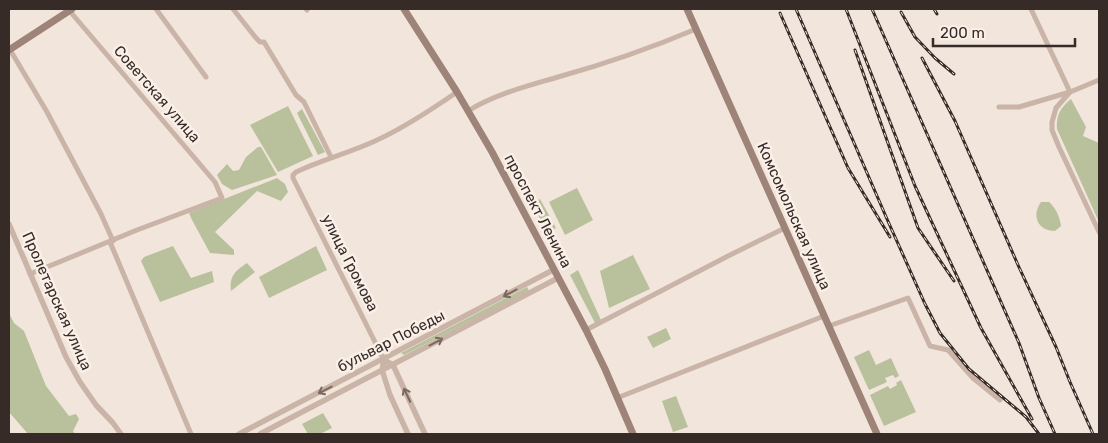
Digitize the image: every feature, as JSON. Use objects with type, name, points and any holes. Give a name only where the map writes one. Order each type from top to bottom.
[{"type":"main road","points":[[9,49],[70,9]]},
{"type":"main road","name":"проспект Ленина","points":[[404,9],[468,111],[554,270],[586,330],[633,434]]},
{"type":"main road","name":"Комсомольская улица","points":[[687,9],[877,434]]},
{"type":"street","name":"Советская улица","points":[[70,9],[215,182],[222,198],[111,242]]},
{"type":"street","points":[[156,9],[206,77]]},
{"type":"street","points":[[233,9],[256,38],[260,42],[264,42],[296,95],[304,102],[331,157],[375,141],[410,122],[457,92]]},
{"type":"street","points":[[1031,9],[1070,92]]},
{"type":"street","points":[[468,111],[487,101],[624,56],[696,29]]},
{"type":"street","points":[[9,49],[47,112],[101,214],[191,434]]},
{"type":"street","points":[[999,107],[1019,107],[1070,92],[1099,80]]},
{"type":"street","points":[[1070,92],[1056,108],[1052,130],[1099,232]]},
{"type":"street","name":"улица Громова","points":[[331,157],[296,172],[293,174],[293,178],[384,360]]},
{"type":"street","name":"Пролетарская улица","points":[[9,224],[66,357],[80,382],[121,434]]},
{"type":"street","points":[[586,330],[785,228]]},
{"type":"street","points":[[30,274],[111,242]]},
{"type":"street","name":"бульвар Победы","points":[[240,434],[554,270]]},
{"type":"street","name":"бульвар Победы","points":[[259,434],[558,278]]},
{"type":"street","points":[[829,326],[908,298],[930,346],[948,350],[973,378],[1000,400]]},
{"type":"street","points":[[617,398],[824,316]]},
{"type":"street","points":[[408,434],[390,396],[382,370],[384,360],[393,365],[425,434]]},
{"type":"street","points":[[289,408],[293,416]]},
{"type":"street","points":[[254,427],[259,434]]},
{"type":"green space","points":[[1071,99],[1086,127],[1083,136],[1099,143],[1099,222],[1057,129],[1057,120],[1060,112]]},
{"type":"green space","points":[[288,106],[313,156],[278,172],[250,125]]},
{"type":"green space","points":[[302,109],[325,152],[318,155],[297,113]]},
{"type":"green space","points":[[258,147],[261,147],[277,175],[232,190],[222,184],[217,175],[227,164],[233,171],[239,170],[246,157]]},
{"type":"green space","points":[[277,178],[285,184],[288,192],[281,201],[257,191],[215,232],[234,250],[234,255],[210,253],[189,213]]},
{"type":"green space","points":[[577,188],[593,220],[565,235],[549,202]]},
{"type":"green space","points":[[540,199],[556,228],[552,230],[553,234],[549,236],[532,203]]},
{"type":"green space","points":[[1041,202],[1049,202],[1057,213],[1061,226],[1055,231],[1040,226],[1038,222],[1037,212]]},
{"type":"green space","points":[[173,246],[191,278],[212,271],[214,282],[160,302],[141,261],[144,257]]},
{"type":"green space","points":[[316,246],[327,270],[269,298],[259,277]]},
{"type":"green space","points":[[633,255],[650,289],[609,308],[600,271]]},
{"type":"green space","points":[[247,263],[255,272],[231,291],[231,281],[234,274]]},
{"type":"green space","points":[[578,270],[601,320],[595,323],[570,275]]},
{"type":"green space","points":[[527,287],[529,291],[404,355],[401,353]]},
{"type":"green space","points":[[9,313],[14,323],[24,331],[46,386],[69,416],[76,414],[79,419],[73,431],[75,434],[28,434],[9,412]]},
{"type":"green space","points":[[666,328],[671,339],[653,348],[647,337]]},
{"type":"green space","points":[[869,350],[876,365],[891,358],[899,376],[895,378],[893,375],[885,378],[887,382],[869,390],[854,357]]},
{"type":"green space","points":[[901,380],[916,412],[884,426],[870,395],[888,386],[890,389]]},
{"type":"green space","points":[[676,396],[688,427],[673,432],[662,401]]},
{"type":"green space","points":[[323,413],[332,428],[320,434],[308,434],[302,424]]},
{"type":"railway","points":[[796,9],[887,219],[940,333],[969,369],[1026,417],[1039,434]]},
{"type":"railway","points":[[846,9],[915,186],[981,328],[1032,419]]},
{"type":"railway","points":[[872,9],[1019,343],[1039,398],[1055,434]]},
{"type":"railway","points":[[934,9],[937,14]]},
{"type":"railway","points":[[901,12],[915,37],[954,74]]},
{"type":"railway","points":[[780,13],[848,168],[890,237]]},
{"type":"railway","points":[[855,50],[918,228],[954,281]]},
{"type":"railway","points":[[922,58],[955,121],[1093,434]]}]
